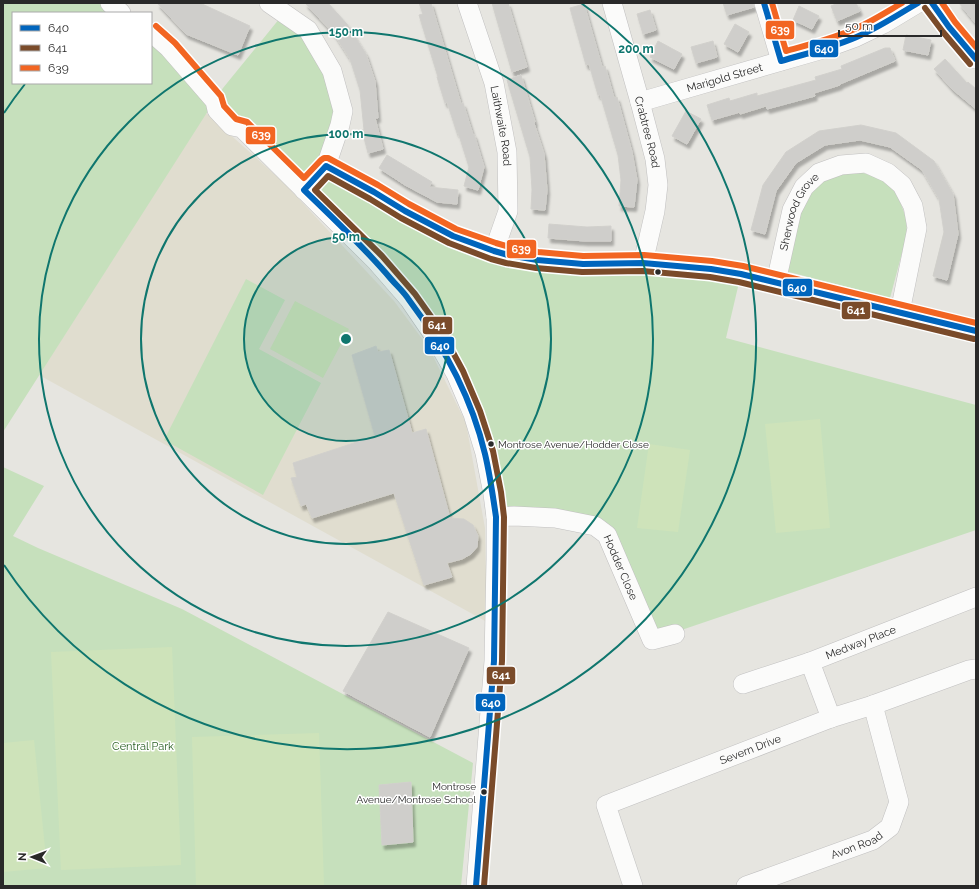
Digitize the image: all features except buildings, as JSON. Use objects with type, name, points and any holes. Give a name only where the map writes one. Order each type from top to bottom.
[{"type":"street","points":[[110,3],[120,12]]},
{"type":"street","points":[[126,3],[135,12]]},
{"type":"street","points":[[269,3],[308,30],[332,71],[343,112],[326,166],[304,190]]},
{"type":"street","name":"Laithwaite Road","points":[[467,3],[494,83],[507,152],[508,211],[494,251]]},
{"type":"street","name":"Crabtree Road","points":[[612,3],[655,159],[658,185],[655,210],[643,263]]},
{"type":"street","points":[[764,3],[781,61]]},
{"type":"street","name":"Marigold Street","points":[[640,102],[823,50],[883,24],[918,3]]},
{"type":"street","points":[[932,3],[949,27],[976,59]]},
{"type":"street","points":[[152,33],[169,48],[215,101],[225,100],[242,117],[242,128],[376,262],[409,299],[435,337],[456,374],[473,414],[485,453],[494,494],[496,517],[494,661],[476,886]]},
{"type":"street","name":"Sherwood Grove","points":[[776,282],[792,210],[804,187],[819,173],[841,165],[866,163],[888,173],[897,181],[902,186],[913,206],[917,228],[900,312]]},
{"type":"street","points":[[326,166],[405,211],[453,236],[494,251],[537,260],[583,264],[643,263],[711,269],[776,282],[976,331]]},
{"type":"street","name":"Hodder Close","points":[[496,517],[514,516],[555,518],[595,526],[607,535],[652,640],[675,634]]},
{"type":"street","name":"Medway Place","points":[[743,684],[810,662],[976,597]]},
{"type":"street","points":[[810,662],[831,718]]},
{"type":"street","name":"Severn Drive","points":[[633,886],[606,805],[831,718],[873,705],[969,670],[976,669]]},
{"type":"street","name":"Avon Road","points":[[746,886],[873,840],[890,828],[899,802],[873,705]]},
{"type":"shaded area","points":[[206,113],[284,183],[394,301],[429,348],[466,423],[485,528],[487,622],[39,375]]},
{"type":"green space","points":[[3,3],[118,3],[127,12],[12,12],[12,84],[152,84],[152,36],[215,100],[3,432]]},
{"type":"green space","points":[[284,13],[324,57],[340,125],[326,166],[405,211],[537,260],[741,274],[726,338],[976,405],[976,530],[652,640],[603,532],[496,517],[473,414],[409,299],[215,100]]},
{"type":"green space","points":[[856,171],[884,181],[895,192],[906,218],[907,234],[890,298],[785,271],[800,208],[809,193],[827,178]]},
{"type":"green space","points":[[246,279],[285,300],[259,349],[321,383],[263,495],[164,440]]},
{"type":"green space","points":[[295,301],[349,329],[323,378],[270,349]]},
{"type":"green space","points":[[820,419],[830,528],[776,533],[765,424]]},
{"type":"green space","points":[[649,444],[690,450],[678,532],[637,528]]},
{"type":"green space","name":"Central Park","points":[[3,467],[44,486],[13,536],[182,609],[473,763],[461,886],[3,886]]},
{"type":"green space","points":[[172,647],[181,865],[61,870],[51,652]]},
{"type":"green space","points":[[319,733],[324,886],[196,886],[192,737]]},
{"type":"green space","points":[[34,740],[47,868],[3,872],[3,743]]},
{"type":"transit line","name":"640","points":[[764,3],[781,61],[842,43],[876,28],[918,3]]},
{"type":"transit line","name":"639","points":[[772,3],[786,51],[850,31],[902,3]]},
{"type":"transit line","name":"640","points":[[932,3],[949,27],[976,59]]},
{"type":"transit line","name":"639","points":[[942,3],[955,22],[976,47]]},
{"type":"transit line","name":"641","points":[[925,8],[970,64]]},
{"type":"transit line","name":"639","points":[[156,26],[175,43],[221,96],[224,106],[236,119],[247,122],[304,178],[321,160],[328,158],[456,229],[510,247],[538,252],[583,256],[644,255],[712,261],[743,266],[976,323]]},
{"type":"transit line","name":"640","points":[[476,886],[494,661],[496,517],[485,454],[472,413],[455,373],[445,354],[421,317],[405,294],[349,233],[304,190],[326,166],[405,211],[453,236],[508,255],[537,260],[583,264],[643,263],[711,269],[741,274],[976,331]]},
{"type":"transit line","name":"641","points":[[484,886],[502,661],[504,517],[493,451],[480,411],[463,371],[442,332],[415,294],[382,256],[315,190],[328,176],[401,218],[449,243],[506,263],[536,268],[582,272],[643,271],[710,277],[739,282],[974,339]]},
{"type":"place","name":"Montrose Avenue/Hodder Close","points":[[491,444]]},
{"type":"place","name":"Montrose Avenue/Montrose School","points":[[484,792]]}]
